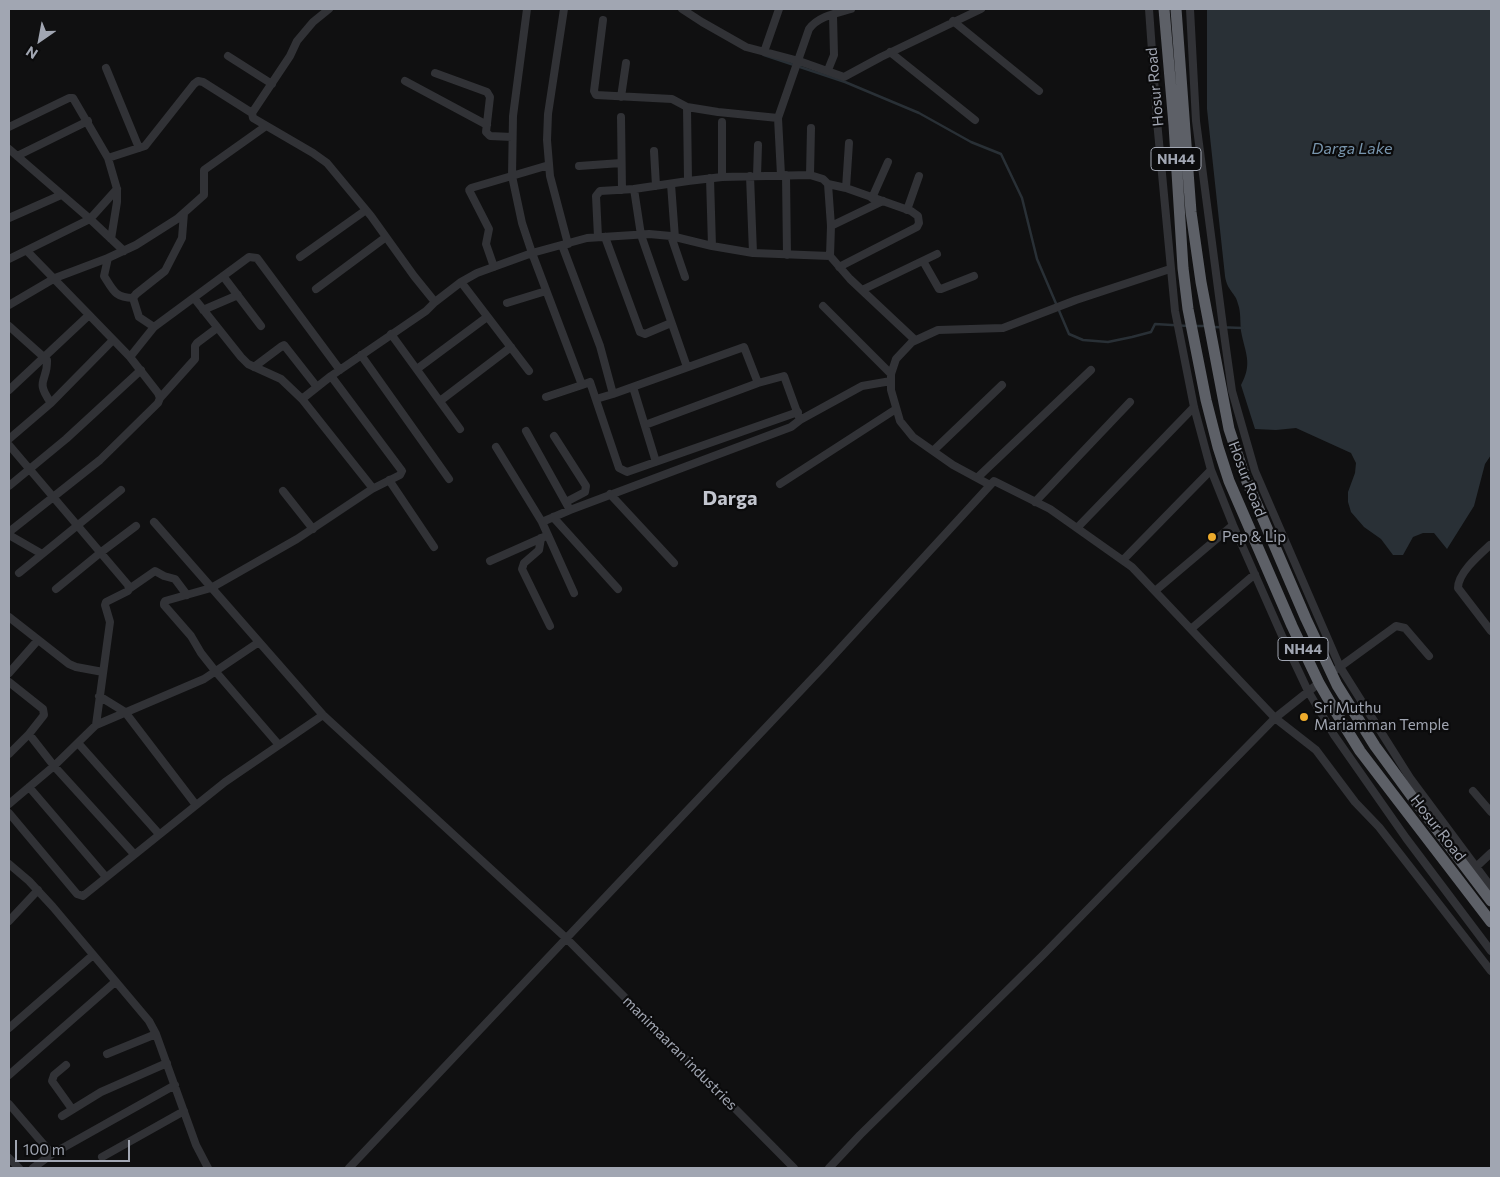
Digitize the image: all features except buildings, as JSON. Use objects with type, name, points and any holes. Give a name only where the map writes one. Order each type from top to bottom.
[{"type":"highway","name":"Hosur Road","points":[[1164,9],[1183,268],[1188,309],[1218,447],[1229,481],[1319,683],[1360,751],[1491,922]]},
{"type":"highway","name":"Hosur Road","points":[[1176,9],[1191,212],[1210,333],[1229,429],[1245,478],[1306,620],[1336,670],[1337,685],[1375,746],[1491,901]]},
{"type":"street","points":[[252,114],[290,56],[297,41],[313,22],[329,9]]},
{"type":"street","points":[[527,9],[515,94],[512,176],[522,223],[532,254],[582,386]]},
{"type":"street","points":[[564,9],[547,125],[549,165],[565,245],[600,346],[613,394]]},
{"type":"street","points":[[682,9],[740,44],[828,70],[844,77],[890,52],[982,9]]},
{"type":"street","points":[[764,52],[779,9]]},
{"type":"street","points":[[787,255],[778,118],[809,29],[813,23],[851,9]]},
{"type":"street","points":[[1149,9],[1157,121],[1175,311],[1194,407],[1212,470],[1233,525],[1283,638],[1308,691],[1334,736],[1391,817],[1491,951]]},
{"type":"street","points":[[1190,9],[1196,121],[1220,308],[1232,391],[1255,470],[1336,670],[1410,778],[1491,887]]},
{"type":"street","points":[[828,70],[834,55],[833,15]]},
{"type":"street","points":[[603,20],[594,91],[596,95],[601,97],[672,98],[687,107],[778,118]]},
{"type":"street","points":[[953,21],[1040,91]]},
{"type":"street","points":[[890,52],[975,120]]},
{"type":"street","points":[[228,56],[272,84]]},
{"type":"street","points":[[621,97],[626,63]]},
{"type":"street","points":[[106,68],[139,148]]},
{"type":"street","points":[[435,73],[490,94],[486,132],[490,136],[512,137]]},
{"type":"street","points":[[108,158],[145,146],[194,84],[198,81],[203,82],[252,114],[257,122],[313,153],[327,163],[366,210],[435,302]]},
{"type":"street","points":[[405,81],[487,125]]},
{"type":"street","points":[[9,127],[69,98],[73,98],[77,102],[108,158],[117,189],[117,202],[111,239]]},
{"type":"street","points":[[687,107],[688,180]]},
{"type":"street","points":[[621,117],[622,190]]},
{"type":"street","points":[[17,156],[88,121]]},
{"type":"street","points":[[722,122],[722,177]]},
{"type":"street","points":[[9,305],[55,278],[136,246],[184,213],[204,195],[204,170],[266,126]]},
{"type":"street","points":[[810,175],[811,128]]},
{"type":"street","points":[[846,188],[849,143]]},
{"type":"street","points":[[753,254],[754,176],[758,145]]},
{"type":"street","points":[[9,149],[124,251]]},
{"type":"street","points":[[654,151],[656,186]]},
{"type":"street","points":[[872,198],[888,162]]},
{"type":"street","points":[[579,166],[621,163]]},
{"type":"street","points":[[494,267],[486,244],[489,229],[469,190],[549,165]]},
{"type":"street","points":[[672,323],[645,334],[640,332],[601,237],[596,196],[598,193],[710,178],[810,175],[823,179],[828,184],[846,188],[907,210],[918,216],[919,223],[917,227],[839,267]]},
{"type":"street","points":[[907,210],[919,176]]},
{"type":"street","points":[[710,178],[712,246]]},
{"type":"street","points":[[671,184],[673,237],[685,277]]},
{"type":"street","points":[[828,184],[831,226],[830,256],[862,290],[915,340]]},
{"type":"street","points":[[9,260],[90,219],[117,189]]},
{"type":"street","points":[[634,189],[641,234],[686,367]]},
{"type":"street","points":[[9,218],[61,195]]},
{"type":"street","points":[[831,226],[882,201]]},
{"type":"street","points":[[300,257],[366,210]]},
{"type":"street","points":[[133,298],[165,271],[184,233],[184,213]]},
{"type":"street","points":[[302,399],[331,376],[426,311],[461,282],[477,273],[494,267],[588,238],[641,234],[673,237],[753,254],[830,256]]},
{"type":"street","points":[[316,289],[386,237]]},
{"type":"street","points":[[27,251],[130,357],[160,398]]},
{"type":"street","points":[[862,290],[937,254]]},
{"type":"street","points":[[130,357],[154,327],[250,257],[257,258],[340,370]]},
{"type":"street","points":[[108,258],[104,276],[114,293],[123,298],[133,298]]},
{"type":"street","points":[[923,261],[937,286],[941,289],[974,276]]},
{"type":"street","points":[[990,485],[913,437],[900,422],[891,390],[891,378],[896,359],[915,340],[938,330],[1003,328],[1076,300],[1170,269]]},
{"type":"street","points":[[223,276],[261,326]]},
{"type":"street","points":[[461,282],[529,371]]},
{"type":"street","points":[[507,303],[546,291]]},
{"type":"street","points":[[203,310],[238,295]]},
{"type":"street","points":[[133,298],[139,317],[154,327]]},
{"type":"street","points":[[194,298],[241,357],[254,367],[281,379],[302,399],[372,489]]},
{"type":"street","points":[[823,306],[891,378]]},
{"type":"street","points":[[9,390],[89,315]]},
{"type":"street","points":[[417,369],[487,316]]},
{"type":"street","points":[[9,326],[46,356],[48,362],[41,385],[44,393],[52,403]]},
{"type":"street","points":[[9,532],[100,460],[158,403],[160,398],[195,359],[195,346],[197,343],[217,328]]},
{"type":"street","points":[[391,334],[460,428]]},
{"type":"street","points":[[9,439],[52,403],[114,340]]},
{"type":"street","points":[[254,367],[284,345],[317,387]]},
{"type":"street","points":[[440,401],[510,347]]},
{"type":"street","points":[[596,399],[744,347],[758,383]]},
{"type":"street","points":[[361,356],[449,479]]},
{"type":"street","points":[[9,486],[66,439],[141,370]]},
{"type":"street","points":[[977,478],[1091,370]]},
{"type":"street","points":[[279,745],[216,672],[191,636],[164,606],[166,601],[210,588],[314,529],[372,489],[400,475],[402,471],[331,376]]},
{"type":"street","points":[[645,425],[758,383],[784,376],[799,416]]},
{"type":"street","points":[[546,397],[590,382],[621,470],[627,472],[799,416],[862,386],[891,378]]},
{"type":"street","points":[[933,451],[1002,385]]},
{"type":"street","points":[[633,387],[656,462]]},
{"type":"street","points":[[1035,502],[1130,402]]},
{"type":"street","points":[[1077,528],[1194,407]]},
{"type":"street","points":[[780,484],[896,409]]},
{"type":"street","points":[[568,506],[610,494],[791,427],[799,416]]},
{"type":"street","points":[[526,431],[568,506]]},
{"type":"street","points":[[542,522],[553,517],[568,506],[585,492],[586,486],[554,436]]},
{"type":"street","points":[[9,446],[128,585],[129,589]]},
{"type":"street","points":[[496,447],[542,522],[545,536],[574,593]]},
{"type":"street","points":[[1123,560],[1212,470]]},
{"type":"street","points":[[390,480],[434,546]]},
{"type":"street","points":[[349,1168],[811,680],[994,481],[1050,509],[1132,567],[1275,718],[1316,750],[1355,802],[1379,827],[1491,971]]},
{"type":"street","points":[[19,573],[122,490]]},
{"type":"street","points":[[283,491],[314,529]]},
{"type":"street","points":[[610,494],[674,563]]},
{"type":"street","points":[[553,517],[618,589]]},
{"type":"street","name":"manimaaran industries","points":[[154,522],[323,715],[566,938],[794,1168]]},
{"type":"street","points":[[1155,591],[1233,525]]},
{"type":"street","points":[[56,589],[136,526]]},
{"type":"street","points":[[9,536],[42,554]]},
{"type":"street","points":[[490,561],[545,536]]},
{"type":"street","points":[[545,536],[539,550],[524,563],[522,569],[550,626]]},
{"type":"street","points":[[1491,546],[1472,562],[1458,583],[1458,588],[1491,631]]},
{"type":"street","points":[[96,725],[110,622],[104,605],[106,602],[129,589],[153,571],[175,579],[187,595]]},
{"type":"street","points":[[1191,629],[1255,574]]},
{"type":"street","points":[[9,617],[69,664],[76,668],[103,672]]},
{"type":"street","points":[[1336,670],[1396,626],[1405,628],[1429,656]]},
{"type":"street","points":[[9,673],[38,640]]},
{"type":"street","points":[[9,804],[54,766],[96,725],[204,679],[259,642]]},
{"type":"street","points":[[9,682],[43,709],[44,715],[29,734],[9,754]]},
{"type":"street","points":[[829,1168],[867,1128],[1043,955],[1275,718],[1319,683]]},
{"type":"street","points":[[99,696],[125,712],[196,805]]},
{"type":"street","points":[[9,813],[80,896],[83,896],[225,782],[323,715]]},
{"type":"street","points":[[29,734],[54,766],[134,854]]},
{"type":"street","points":[[78,743],[159,834]]},
{"type":"street","points":[[29,787],[106,877]]},
{"type":"street","points":[[1473,791],[1491,812]]},
{"type":"street","points":[[1379,827],[1391,817]]},
{"type":"street","points":[[1476,867],[1491,853]]},
{"type":"street","points":[[9,864],[38,890],[149,1021],[167,1063],[196,1145],[208,1168]]},
{"type":"street","points":[[9,921],[38,890]]},
{"type":"street","points":[[9,1028],[93,955]]},
{"type":"street","points":[[9,1075],[115,982]]},
{"type":"street","points":[[107,1054],[156,1034]]},
{"type":"street","points":[[62,1116],[101,1092],[167,1063]]},
{"type":"street","points":[[66,1065],[54,1075],[52,1081],[72,1109]]},
{"type":"street","points":[[33,1168],[52,1154],[175,1085]]},
{"type":"street","points":[[9,1104],[52,1154]]},
{"type":"street","points":[[102,1157],[184,1111]]},
{"type":"street","points":[[9,1158],[19,1168]]},
{"type":"water","name":"Darga Lake","points":[[1207,9],[1491,9],[1491,455],[1485,464],[1474,506],[1447,549],[1434,533],[1423,533],[1413,537],[1403,555],[1393,555],[1381,539],[1364,527],[1351,512],[1348,492],[1355,473],[1356,463],[1351,453],[1296,428],[1276,430],[1255,429],[1241,385],[1247,370],[1247,364],[1241,331],[1240,310],[1225,276],[1207,109]]},
{"type":"waterway","points":[[764,55],[845,82],[919,113],[971,142],[1001,154],[1022,198],[1037,259],[1069,334],[1083,340],[1108,342],[1151,332],[1155,324],[1188,326]]},
{"type":"waterway","points":[[1194,326],[1206,326]]},
{"type":"waterway","points":[[1214,327],[1243,328]]},
{"type":"place","name":"Pep & Lip","points":[[1212,537]]},
{"type":"place","name":"Sri Muthu Mariamman Temple","points":[[1304,717]]},
{"type":"district","name":"Darga","points":[[730,498]]}]
